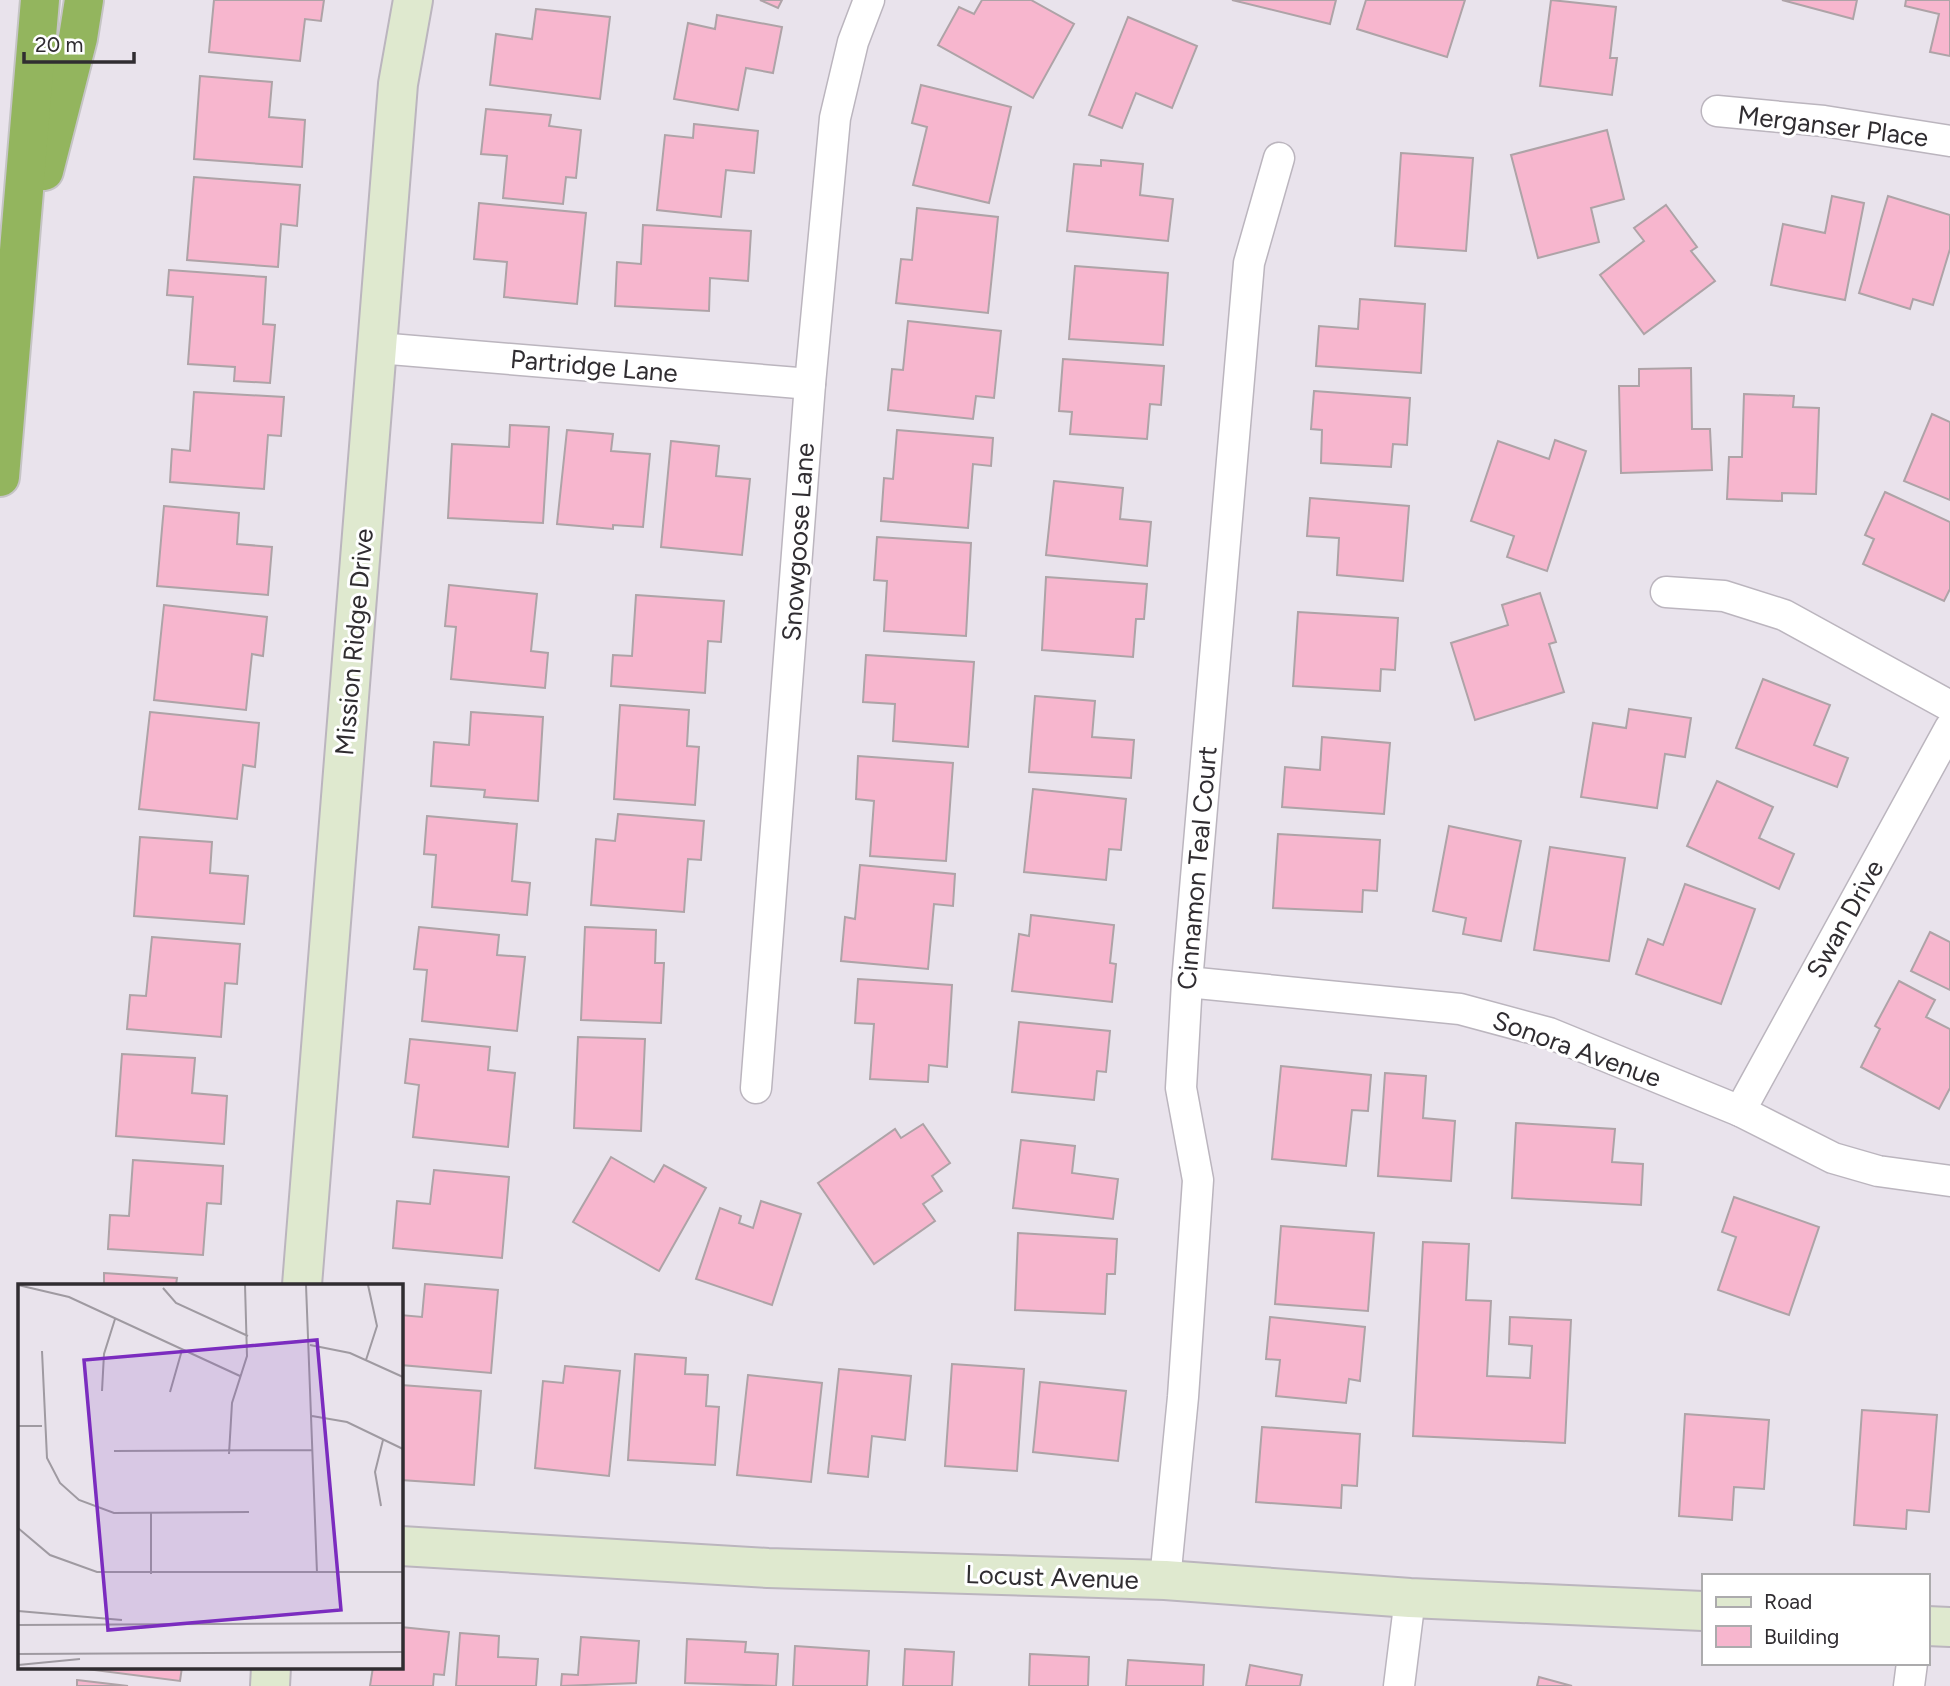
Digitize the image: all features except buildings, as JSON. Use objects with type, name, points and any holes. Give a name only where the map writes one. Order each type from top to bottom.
[{"type":"highway","points":[[0,477],[40,0]]},
{"type":"highway","points":[[17,275],[78,38],[84,0]]},
{"type":"street","name":"Mission Ridge Drive","points":[[302,1284],[398,84],[413,0]]},
{"type":"street","name":"Snowgoose Lane","points":[[756,1088],[810,384],[835,118],[853,42],[869,0]]},
{"type":"street","name":"Merganser Place","points":[[1717,111],[1824,121],[1950,141]]},
{"type":"street","name":"Cinnamon Teal Court","points":[[1165,1580],[1183,1397],[1198,1181],[1181,1088],[1187,982],[1249,263],[1279,158]]},
{"type":"street","name":"Partridge Lane","points":[[378,348],[810,384]]},
{"type":"street","points":[[1666,592],[1724,596],[1784,615],[1950,706]]},
{"type":"street","name":"Swan Drive","points":[[1740,1111],[1950,728]]},
{"type":"street","name":"Sonora Avenue","points":[[1187,982],[1460,1009],[1549,1033],[1740,1111],[1833,1158],[1878,1171],[1950,1181]]},
{"type":"street","name":"Locust Avenue","points":[[402,1546],[768,1569],[1165,1580],[1410,1598],[1702,1611]]},
{"type":"street","points":[[1399,1686],[1410,1598]]},
{"type":"street","points":[[1929,1626],[1950,1627]]},
{"type":"street","points":[[1909,1686],[1912,1665]]},
{"type":"street","points":[[270,1686],[271,1668]]}]
